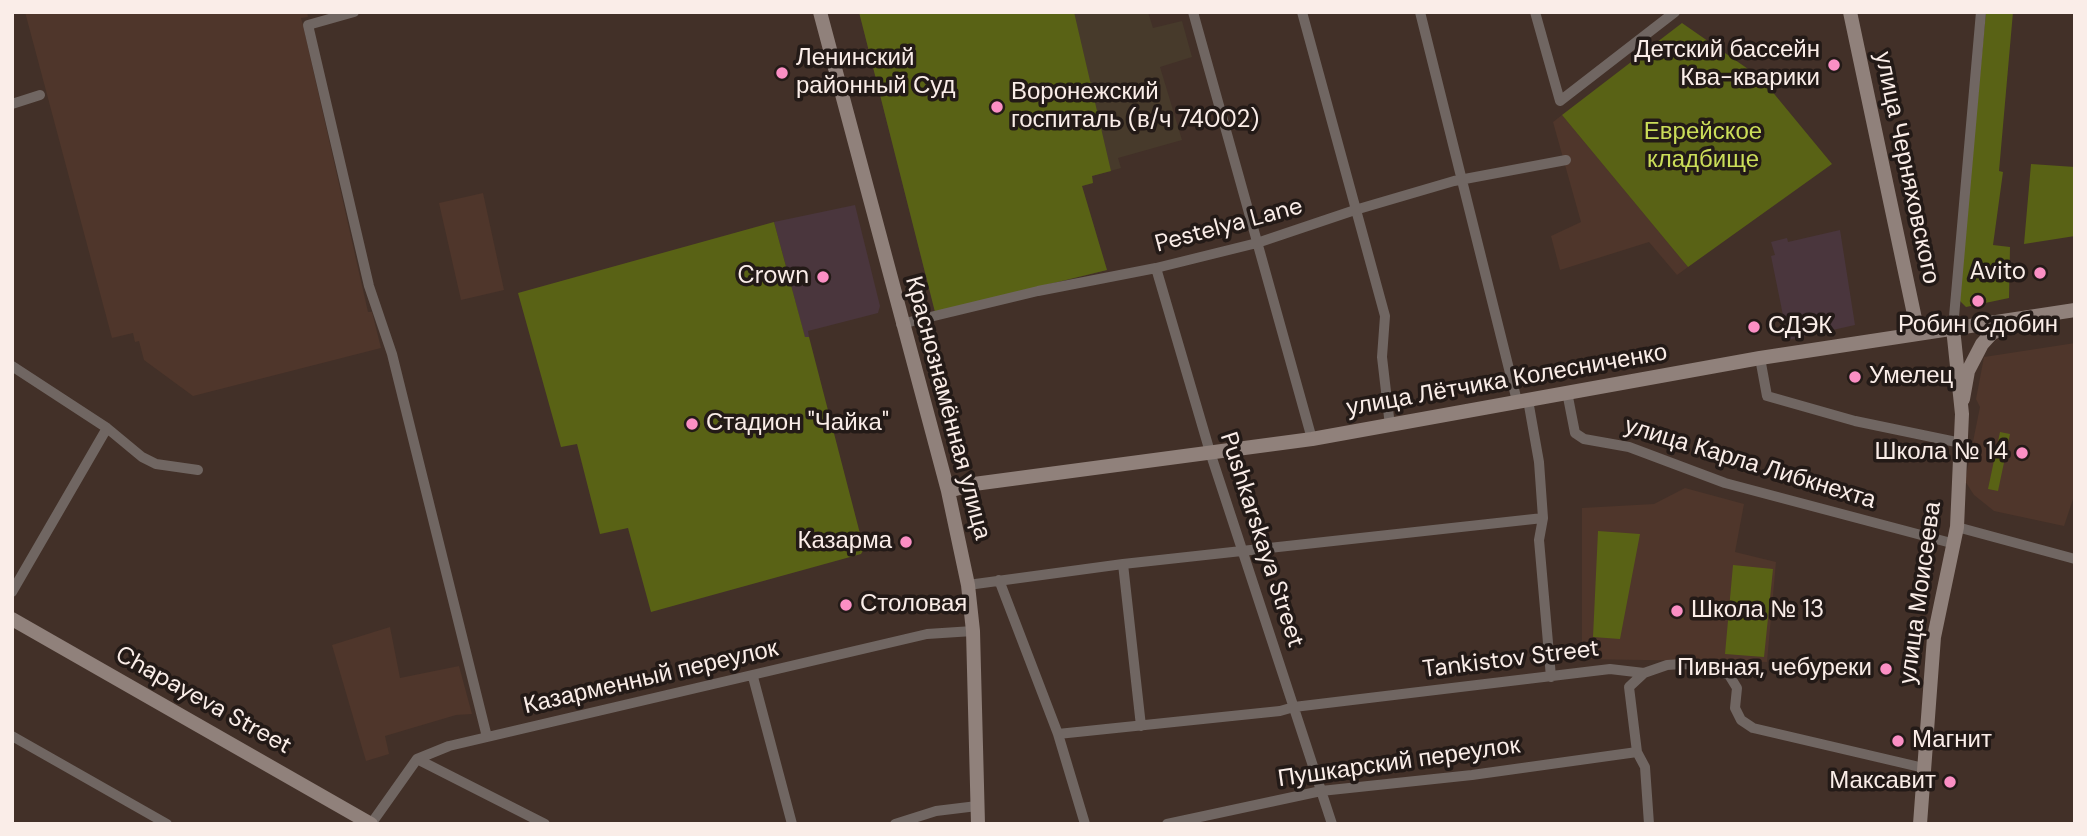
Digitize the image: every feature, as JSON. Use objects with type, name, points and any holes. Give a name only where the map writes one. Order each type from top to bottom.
[{"type":"street","points":[[354,12],[308,25],[369,286],[389,344],[486,737]]},
{"type":"street","name":"Краснознамённая улица","points":[[820,12],[901,324],[948,491],[968,585],[973,631],[978,824]]},
{"type":"street","points":[[1193,12],[1312,439]]},
{"type":"street","points":[[1302,12],[1385,316],[1382,356],[1390,426]]},
{"type":"street","points":[[1420,12],[1539,461],[1543,518],[1539,540],[1551,677]]},
{"type":"street","points":[[1535,12],[1560,101],[1675,12]]},
{"type":"street","name":"улица Черняховского","points":[[1850,12],[1917,333]]},
{"type":"street","points":[[1953,328],[1980,12]]},
{"type":"street","points":[[12,104],[40,95]]},
{"type":"street","name":"Pestelya Lane","points":[[901,324],[1038,291],[1156,268],[1257,243],[1355,210],[1463,181],[1566,160]]},
{"type":"street","name":"Pushkarskaya Street","points":[[1156,268],[1210,452],[1332,824]]},
{"type":"street","name":"улица Лётчика Колесниченко","points":[[948,491],[974,484],[1312,439],[1760,358],[2075,310]]},
{"type":"street","points":[[1962,414],[1968,371],[1982,345],[1992,333],[2027,317]]},
{"type":"street","name":"улица Моисеева","points":[[1920,824],[1934,637],[1957,527],[1962,414],[1953,328]]},
{"type":"street","points":[[1760,358],[1767,396],[1855,421],[1961,443]]},
{"type":"street","points":[[12,366],[107,428],[142,457],[156,464],[198,470]]},
{"type":"street","name":"улица Карла Либкнехта","points":[[1567,392],[1575,433],[1584,439],[1629,447],[1725,483],[1955,544]]},
{"type":"street","points":[[12,592],[107,428]]},
{"type":"street","points":[[968,585],[1123,564],[1543,518]]},
{"type":"street","points":[[1957,527],[2075,559]]},
{"type":"street","points":[[1123,564],[1141,726]]},
{"type":"street","points":[[999,580],[1058,734],[1085,824]]},
{"type":"street","name":"Chapayeva Street","points":[[12,619],[371,824]]},
{"type":"street","name":"Казарменный переулок","points":[[371,824],[397,783],[417,759],[449,746],[927,634],[973,631]]},
{"type":"street","name":"Tankistov Street","points":[[1058,734],[1280,711],[1294,706],[1610,668],[1644,673],[1667,664],[1698,665],[1729,675],[1734,680],[1737,688],[1735,708],[1741,720],[1753,728],[1924,768]]},
{"type":"street","points":[[1644,673],[1629,687],[1637,752],[1645,767],[1649,824]]},
{"type":"street","points":[[752,677],[792,824]]},
{"type":"street","points":[[12,736],[167,824]]},
{"type":"street","name":"Пушкарский переулок","points":[[1167,824],[1321,791],[1472,775],[1637,752]]},
{"type":"street","points":[[417,759],[545,824]]},
{"type":"street","points":[[895,824],[936,811],[977,806]]},
{"type":"shaded area","points":[[25,12],[307,12],[308,17],[301,18],[368,312],[372,312],[381,348],[193,396],[144,360],[139,341],[135,342],[133,333],[112,338]]},
{"type":"shaded area","points":[[859,12],[1148,12],[1153,28],[1182,21],[1192,57],[1160,67],[1182,140],[1118,158],[1121,168],[1092,176],[1093,183],[1082,186],[1107,270],[935,312]]},
{"type":"shaded area","points":[[1562,115],[1688,267],[1677,275],[1649,242],[1560,270],[1551,236],[1581,222],[1553,122]]},
{"type":"shaded area","points":[[483,193],[504,290],[461,300],[439,203]]},
{"type":"shaded area","points":[[855,205],[880,306],[878,313],[808,331],[809,337],[805,338],[774,222]]},
{"type":"shaded area","points":[[1840,230],[1855,325],[1788,340],[1771,256],[1775,255],[1771,242],[1787,238],[1788,242]]},
{"type":"shaded area","name":"Школа № 14","points":[[2075,343],[2075,493],[2064,526],[1994,511],[1974,495],[1965,481],[1980,407],[1976,399],[1984,357]]},
{"type":"shaded area","name":"Школа № 13","points":[[1685,488],[1744,504],[1735,552],[1776,562],[1767,662],[1582,659],[1582,508],[1654,504]]},
{"type":"shaded area","points":[[390,627],[400,678],[459,666],[472,714],[456,715],[385,736],[389,754],[366,761],[332,645]]},
{"type":"green space","points":[[859,12],[1074,12],[1111,171],[1092,176],[1093,183],[1082,186],[1107,270],[935,312]]},
{"type":"green space","points":[[1986,12],[2013,12],[1999,171],[2003,172],[1993,245],[2010,247],[2009,298],[1966,307],[1958,299]]},
{"type":"green space","name":"Еврейское кладбище","points":[[1682,23],[1761,78],[1832,164],[1688,267],[1562,115]]},
{"type":"green space","points":[[2031,164],[2075,167],[2075,236],[2024,244]]},
{"type":"green space","name":"Стадион \"Чайка\"","points":[[774,222],[805,337],[809,337],[864,549],[861,554],[651,612],[628,528],[600,534],[577,444],[561,447],[518,293]]},
{"type":"green space","points":[[2000,432],[2010,434],[1998,491],[1988,489]]},
{"type":"green space","points":[[1598,531],[1640,534],[1620,639],[1593,637]]},
{"type":"green space","points":[[1733,565],[1773,569],[1764,657],[1725,654]]},
{"type":"place","name":"Детский бассейн Ква-кварики","points":[[1834,65]]},
{"type":"place","name":"Ленинский районный Суд","points":[[782,73]]},
{"type":"place","name":"Воронежский госпиталь (в/ч 74002)","points":[[997,107]]},
{"type":"place","name":"Avito","points":[[2040,273]]},
{"type":"place","name":"Crown","points":[[823,277]]},
{"type":"place","name":"Робин Сдобин","points":[[1978,301]]},
{"type":"place","name":"СДЭК","points":[[1754,327]]},
{"type":"place","name":"Умелец","points":[[1855,377]]},
{"type":"place","name":"Стадион \"Чайка\"","points":[[692,424]]},
{"type":"place","name":"Школа № 14","points":[[2022,453]]},
{"type":"place","name":"Казарма","points":[[906,542]]},
{"type":"place","name":"Столовая","points":[[846,605]]},
{"type":"place","name":"Школа № 13","points":[[1677,611]]},
{"type":"place","name":"Пивная, чебуреки","points":[[1886,669]]},
{"type":"place","name":"Магнит","points":[[1898,741]]},
{"type":"place","name":"Максавит","points":[[1950,782]]}]
